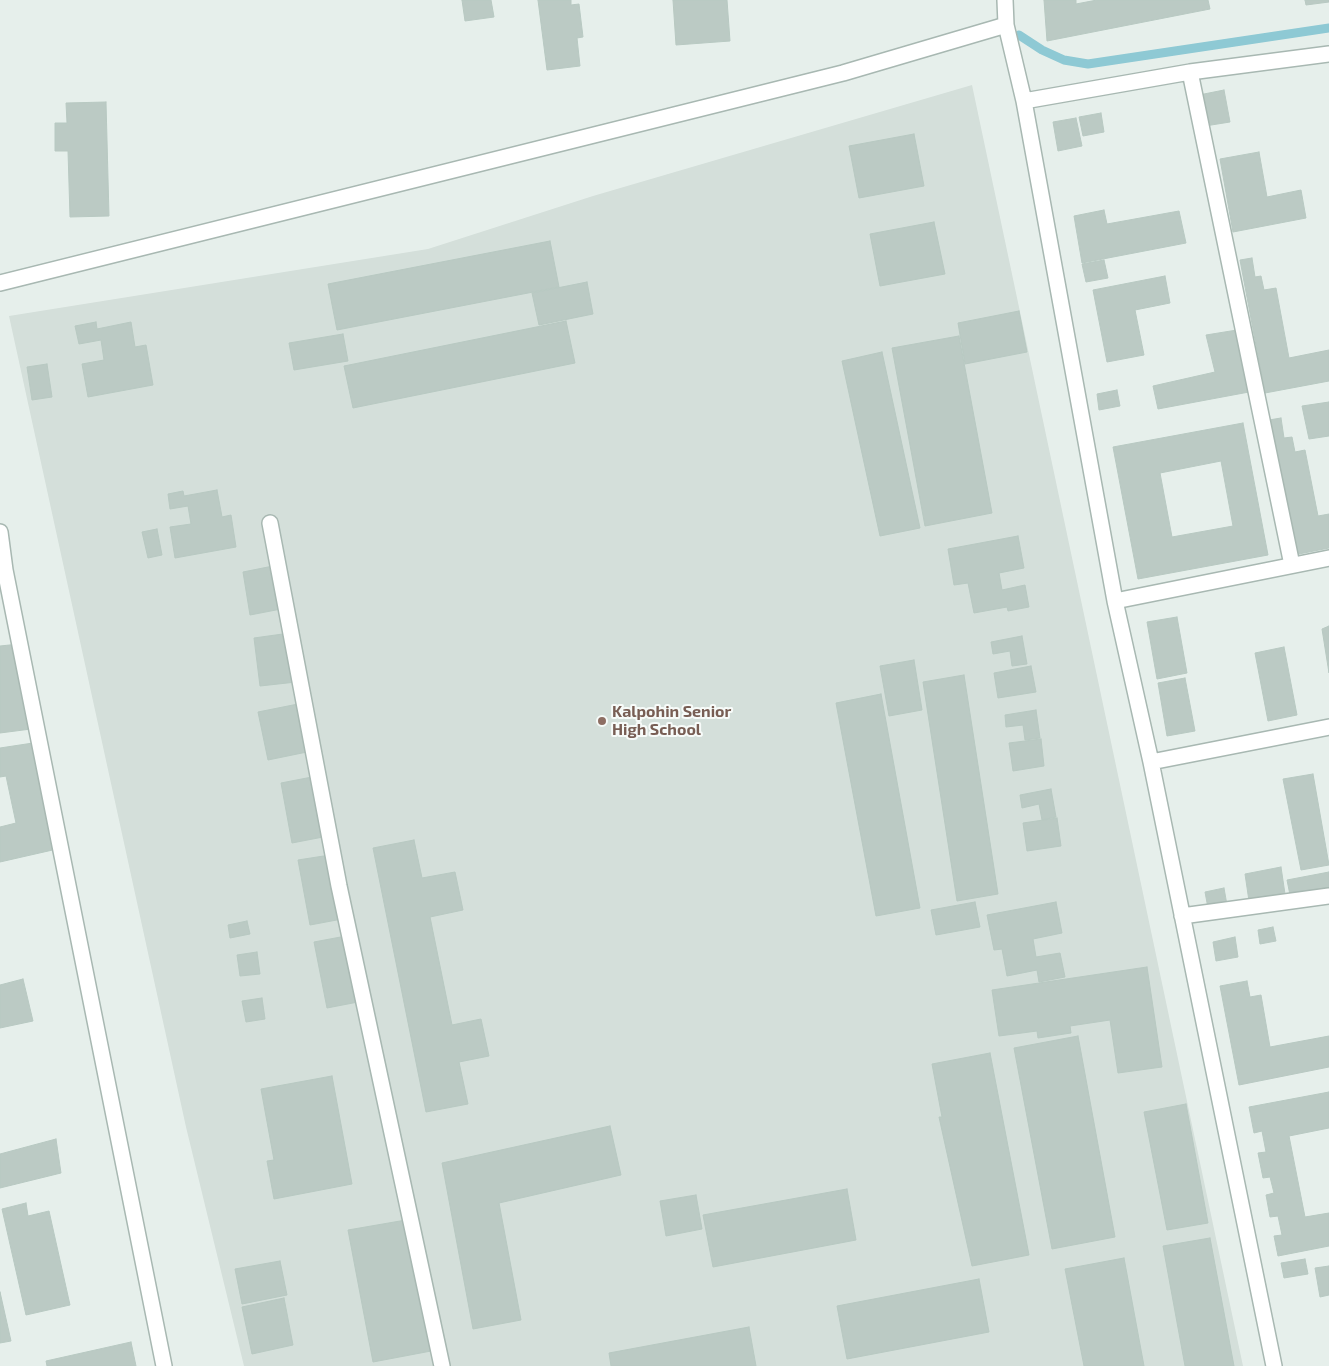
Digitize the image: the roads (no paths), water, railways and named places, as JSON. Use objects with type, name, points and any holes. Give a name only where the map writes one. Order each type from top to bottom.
[{"type":"street","points":[[1005,0],[1006,25],[1024,101],[1116,601],[1151,762],[1274,1366]]},
{"type":"street","points":[[0,283],[843,73],[1006,25]]},
{"type":"street","points":[[1024,101],[1190,72],[1329,54]]},
{"type":"street","points":[[1190,72],[1292,565]]},
{"type":"street","points":[[270,523],[339,886],[442,1366]]},
{"type":"street","points":[[0,532],[3,571],[164,1366]]},
{"type":"street","points":[[1116,601],[1329,558]]},
{"type":"street","points":[[1151,762],[1329,727]]},
{"type":"street","points":[[1182,916],[1329,896]]},
{"type":"waterway","points":[[1019,35],[1042,50],[1064,60],[1088,64],[1329,28]]},
{"type":"place","name":"Kalpohin Senior High School","points":[[602,721]]}]
